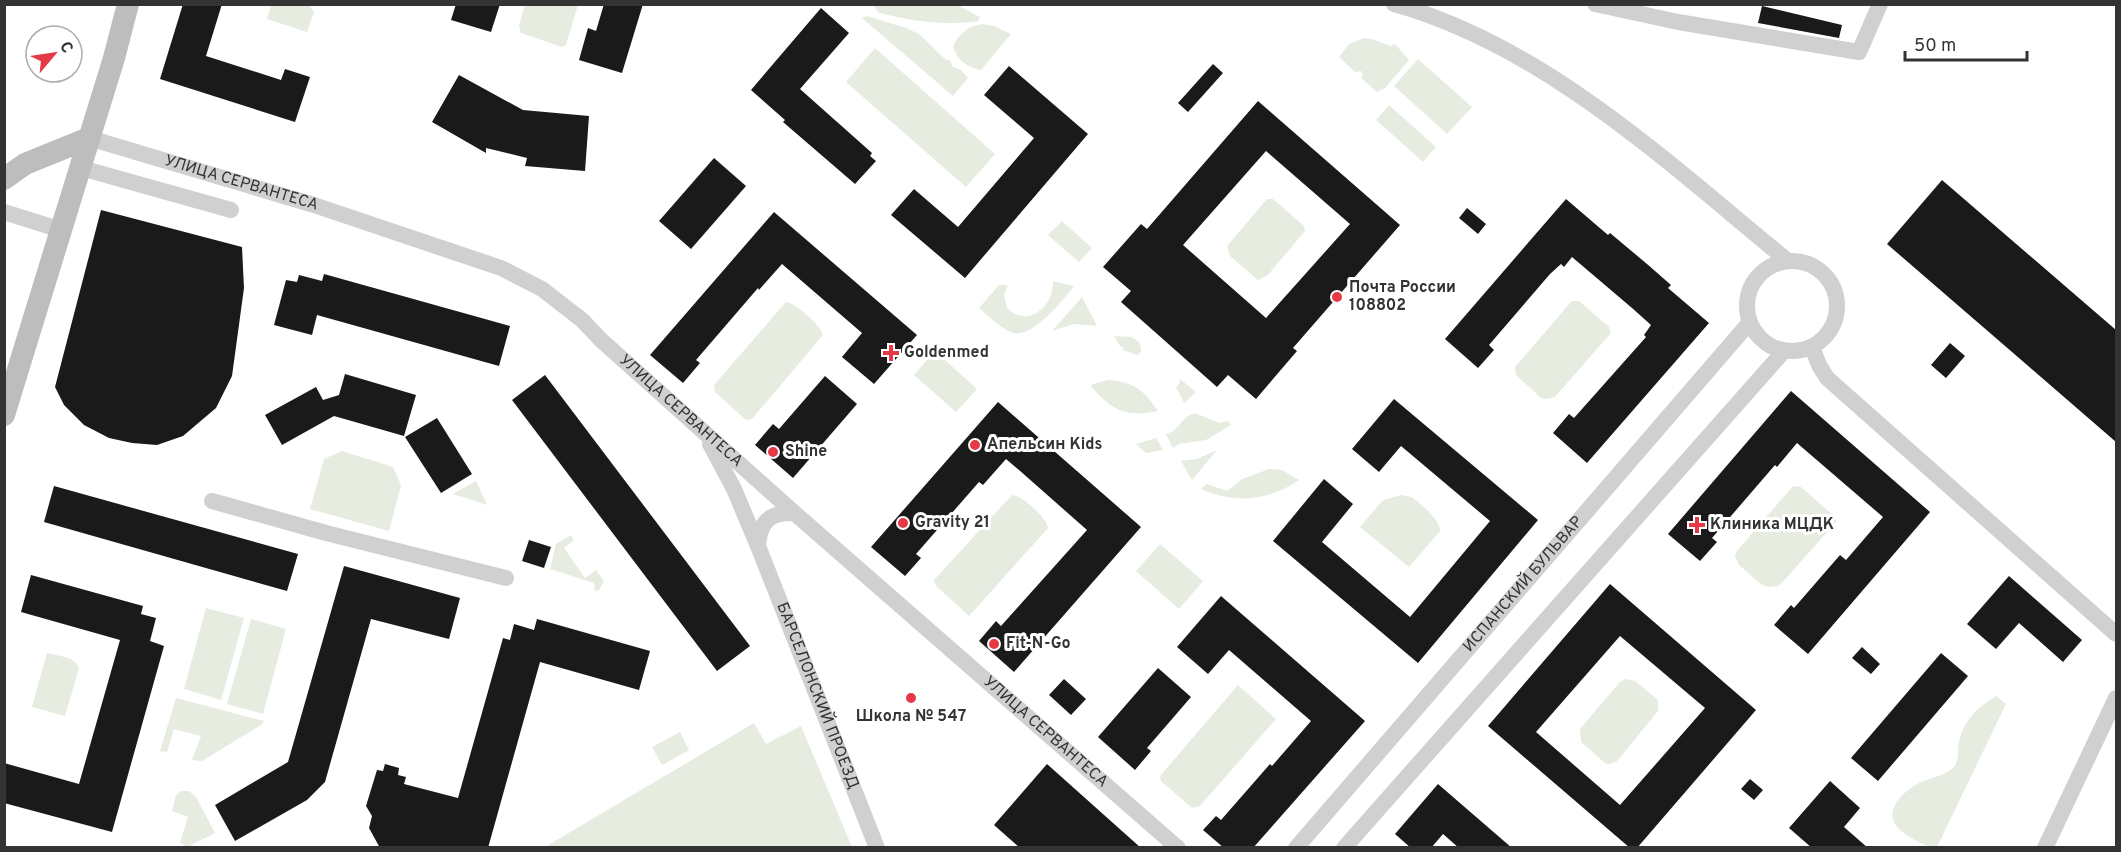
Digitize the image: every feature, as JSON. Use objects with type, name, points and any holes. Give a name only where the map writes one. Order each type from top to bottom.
[{"type":"street","points":[[4,415],[81,168],[128,4]]},
{"type":"street","points":[[1394,4],[1422,12],[1474,35],[1557,80],[1613,118],[1788,261]]},
{"type":"street","points":[[1595,4],[1678,22],[1859,52],[1880,4]]},
{"type":"street","points":[[4,179],[25,164],[89,138]]},
{"type":"street","name":"УЛИЦА СЕРВАНТЕСА","points":[[89,138],[314,205],[501,268],[542,289],[582,320],[601,340],[794,513],[1178,848]]},
{"type":"street","points":[[81,168],[231,210]]},
{"type":"street","points":[[4,212],[61,230]]},
{"type":"street","points":[[1788,261],[1803,262],[1817,269],[1829,280],[1835,294],[1837,310],[1833,325],[1825,338],[1812,347],[1798,351],[1784,351],[1769,345],[1757,336],[1747,310],[1748,296],[1753,283],[1762,272],[1788,261]]},
{"type":"street","name":"ИСПАНСКИЙ БУЛЬВАР","points":[[1296,848],[1750,322]]},
{"type":"street","points":[[1812,347],[1827,378],[2116,634]]},
{"type":"street","points":[[1344,848],[1784,351]]},
{"type":"street","name":"БАРСЕЛОНСКИЙ ПРОЕЗД","points":[[704,432],[734,489],[758,546],[877,848]]},
{"type":"street","points":[[212,501],[326,533],[506,578]]},
{"type":"street","points":[[758,546],[759,532],[764,524],[772,517],[782,513],[794,513]]},
{"type":"street","points":[[2045,848],[2116,698]]},
{"type":"shaded area","points":[[876,4],[957,5],[980,17],[978,21],[928,22],[879,13],[875,8]]},
{"type":"shaded area","points":[[271,5],[309,5],[314,12],[307,32],[267,19]]},
{"type":"shaded area","points":[[525,5],[578,5],[566,45],[562,47],[521,33],[519,25]]},
{"type":"shaded area","points":[[867,16],[919,34],[968,78],[953,96],[862,18]]},
{"type":"shaded area","points":[[982,24],[994,26],[1011,34],[981,70],[963,62],[953,46],[965,31]]},
{"type":"shaded area","points":[[1364,38],[1391,46],[1395,44],[1409,60],[1385,88],[1377,92],[1361,78],[1363,74],[1361,71],[1355,72],[1339,57],[1349,44]]},
{"type":"shaded area","points":[[875,48],[995,154],[966,187],[846,82]]},
{"type":"shaded area","points":[[1418,59],[1472,107],[1447,134],[1394,86]]},
{"type":"shaded area","points":[[1389,105],[1436,147],[1423,162],[1376,120]]},
{"type":"shaded area","points":[[1267,199],[1273,199],[1304,226],[1305,231],[1268,275],[1258,280],[1230,256],[1227,246]]},
{"type":"shaded area","points":[[1062,221],[1092,248],[1079,262],[1048,235]]},
{"type":"shaded area","points":[[1053,281],[1074,286],[1047,317],[1021,333],[1013,333],[1004,329],[979,308],[999,285],[1008,285],[1004,295],[1007,308],[1015,314],[1031,315],[1038,312],[1049,299]]},
{"type":"shaded area","points":[[1082,297],[1097,326],[1073,324],[1052,331]]},
{"type":"shaded area","points":[[1572,301],[1579,301],[1609,327],[1611,333],[1555,397],[1541,398],[1516,375],[1515,367]]},
{"type":"shaded area","points":[[786,302],[796,306],[808,316],[823,335],[752,419],[746,420],[715,392],[714,385]]},
{"type":"shaded area","points":[[1114,336],[1132,337],[1140,343],[1141,352],[1137,355],[1123,350],[1124,348]]},
{"type":"shaded area","points":[[935,351],[977,389],[956,412],[914,375]]},
{"type":"shaded area","points":[[1180,379],[1196,392],[1184,403],[1176,387]]},
{"type":"shaded area","points":[[1108,380],[1138,388],[1158,411],[1136,413],[1112,406],[1090,385]]},
{"type":"shaded area","points":[[1195,413],[1220,423],[1227,421],[1231,425],[1206,440],[1179,444],[1173,448],[1166,434]]},
{"type":"shaded area","points":[[1156,438],[1163,450],[1146,453],[1136,444]]},
{"type":"shaded area","points":[[1217,450],[1192,480],[1181,461],[1197,459]]},
{"type":"shaded area","points":[[342,451],[393,467],[401,485],[389,531],[310,509],[324,459]]},
{"type":"shaded area","points":[[1269,469],[1282,470],[1299,480],[1276,492],[1251,498],[1226,497],[1201,489],[1207,484],[1227,491],[1242,479]]},
{"type":"shaded area","points":[[476,481],[487,505],[453,494]]},
{"type":"shaded area","points":[[1793,486],[1801,487],[1835,517],[1836,522],[1782,583],[1769,587],[1762,585],[1739,565],[1735,556]]},
{"type":"shaded area","points":[[1012,495],[1022,499],[1033,508],[1043,518],[1048,528],[969,616],[936,586],[934,580]]},
{"type":"shaded area","points":[[1401,495],[1411,497],[1424,507],[1434,517],[1440,531],[1409,567],[1360,527],[1383,500]]},
{"type":"shaded area","points":[[571,535],[574,540],[564,548],[585,578],[596,570],[604,581],[599,590],[595,591],[594,583],[550,569],[556,544]]},
{"type":"shaded area","points":[[1160,544],[1203,581],[1179,609],[1136,571]]},
{"type":"shaded area","points":[[206,608],[244,618],[221,700],[184,689]]},
{"type":"shaded area","points":[[251,619],[286,629],[263,714],[227,704]]},
{"type":"shaded area","points":[[47,653],[70,659],[79,668],[65,716],[32,707]]},
{"type":"shaded area","points":[[1626,679],[1635,681],[1658,700],[1658,711],[1617,761],[1610,764],[1605,763],[1581,742],[1580,729],[1620,682]]},
{"type":"shaded area","points":[[1238,685],[1276,719],[1200,806],[1192,808],[1161,781],[1160,776]]},
{"type":"shaded area","points":[[1996,696],[2006,704],[1937,847],[1917,842],[1900,830],[1895,823],[1893,810],[1896,804],[1913,787],[1953,768],[1957,762],[1959,742],[1964,727],[1978,709]]},
{"type":"shaded area","points":[[176,698],[264,721],[202,761],[192,760],[201,736],[174,729],[167,752],[160,751]]},
{"type":"shaded area","points":[[754,723],[766,744],[801,726],[852,847],[545,847]]},
{"type":"shaded area","points":[[680,732],[689,750],[662,765],[652,747]]},
{"type":"shaded area","points":[[181,791],[189,791],[196,797],[215,833],[187,847],[180,843],[188,817],[172,811],[176,795]]},
{"type":"building","points":[[183,4],[222,4],[206,56],[281,80],[285,69],[310,77],[295,122],[160,79]]},
{"type":"building","points":[[456,4],[500,4],[491,32],[451,20]]},
{"type":"building","points":[[604,4],[643,4],[622,73],[579,60],[588,28],[596,31]]},
{"type":"building","points":[[1762,6],[1842,25],[1839,38],[1758,23]]},
{"type":"building","points":[[821,8],[849,33],[800,89],[872,153],[870,156],[876,161],[855,184],[783,122],[785,120],[751,90]]},
{"type":"building","points":[[1213,64],[1223,73],[1188,112],[1178,103]]},
{"type":"building","points":[[1009,66],[1088,134],[965,278],[891,215],[914,189],[958,227],[1034,138],[984,95]]},
{"type":"building","points":[[459,75],[523,110],[589,116],[585,171],[525,166],[527,158],[486,148],[486,153],[432,122]]},
{"type":"building","points":[[1258,101],[1400,225],[1293,348],[1297,351],[1256,399],[1228,375],[1217,387],[1121,302],[1131,291],[1103,267],[1141,224],[1147,229]],"holes":[[[1266,151],[1350,224],[1266,318],[1183,245]]]},
{"type":"building","points":[[714,158],[746,186],[691,249],[659,221]]},
{"type":"building","points":[[1942,180],[2116,330],[2116,442],[1887,244]]},
{"type":"building","points":[[1566,199],[1647,264],[1671,285],[1668,288],[1709,323],[1587,463],[1553,433],[1569,414],[1574,418],[1646,337],[1644,335],[1651,325],[1632,308],[1572,257],[1564,267],[1561,264],[1550,274],[1489,345],[1494,350],[1478,368],[1445,339]]},
{"type":"building","points":[[1467,208],[1486,224],[1478,234],[1459,218]]},
{"type":"building","points":[[101,210],[242,247],[244,288],[232,376],[216,408],[183,436],[157,445],[109,438],[84,425],[64,405],[55,387]]},
{"type":"building","points":[[774,212],[917,335],[874,384],[842,357],[862,333],[782,264],[759,290],[758,288],[696,360],[700,363],[683,383],[650,355]]},
{"type":"building","points":[[324,274],[510,326],[499,366],[317,315],[312,335],[274,325],[286,280],[297,282],[299,275],[322,281]]},
{"type":"building","points":[[1950,343],[1965,356],[1946,378],[1931,365]]},
{"type":"building","points":[[345,374],[416,395],[404,436],[334,416],[282,445],[265,415],[316,387],[323,400],[339,395]]},
{"type":"building","points":[[545,375],[750,646],[717,671],[512,400]]},
{"type":"building","points":[[825,376],[857,404],[793,478],[755,445],[773,424],[779,429]]},
{"type":"building","points":[[1791,391],[1930,512],[1808,654],[1774,625],[1791,605],[1794,608],[1840,555],[1846,560],[1883,517],[1797,443],[1712,538],[1717,542],[1700,561],[1668,534]]},
{"type":"building","points":[[1394,399],[1538,520],[1418,663],[1273,541],[1324,479],[1353,504],[1322,542],[1410,617],[1490,521],[1401,446],[1379,472],[1352,449]]},
{"type":"building","points":[[998,402],[1141,527],[1014,672],[979,641],[996,621],[1001,626],[1087,530],[1019,470],[1006,459],[983,485],[979,482],[916,554],[921,558],[905,576],[871,547]]},
{"type":"building","points":[[437,418],[472,474],[441,493],[405,437]]},
{"type":"building","points":[[54,486],[298,554],[287,591],[44,522]]},
{"type":"building","points":[[529,540],[551,547],[544,568],[522,561]]},
{"type":"building","points":[[344,566],[460,598],[449,639],[371,619],[325,782],[307,800],[235,841],[215,805],[288,762]]},
{"type":"building","points":[[31,575],[143,606],[141,614],[156,618],[150,641],[164,646],[112,832],[4,803],[4,763],[79,784],[120,640],[21,612]]},
{"type":"building","points":[[2009,576],[2082,640],[2063,662],[2019,623],[1996,649],[1967,624]]},
{"type":"building","points":[[1610,584],[1756,710],[1637,848],[1630,848],[1488,726]],"holes":[[[1620,636],[1705,708],[1620,805],[1536,732]]]},
{"type":"building","points":[[1221,596],[1365,721],[1253,848],[1224,848],[1203,830],[1216,816],[1221,820],[1311,721],[1229,650],[1208,674],[1177,647]]},
{"type":"building","points":[[537,619],[650,651],[639,690],[540,662],[488,848],[380,848],[369,828],[372,816],[366,806],[377,770],[383,771],[385,764],[399,768],[398,775],[406,777],[404,784],[458,798],[503,638],[510,640],[514,624],[534,630]]},
{"type":"building","points":[[1862,647],[1880,664],[1871,674],[1852,658]]},
{"type":"building","points":[[1941,653],[1968,676],[1878,781],[1851,758]]},
{"type":"building","points":[[1158,668],[1191,697],[1147,748],[1151,751],[1135,770],[1098,737]]},
{"type":"building","points":[[1064,679],[1086,699],[1071,715],[1049,695]]},
{"type":"building","points":[[1047,764],[1141,848],[1020,848],[994,825]]},
{"type":"building","points":[[1750,779],[1763,790],[1754,800],[1741,789]]},
{"type":"building","points":[[1830,781],[1860,808],[1844,827],[1868,848],[1812,848],[1789,828]]},
{"type":"building","points":[[1438,784],[1512,848],[1459,848],[1443,834],[1431,848],[1411,848],[1395,834]]},
{"type":"place","name":"Почта России 108802","points":[[1337,297]]},
{"type":"place","name":"Goldenmed","points":[[891,353]]},
{"type":"place","name":"Апельсин Kids","points":[[975,445]]},
{"type":"place","name":"Shine","points":[[773,452]]},
{"type":"place","name":"Gravity 21","points":[[903,523]]},
{"type":"place","name":"Клиника МЦДК","points":[[1697,525]]},
{"type":"place","name":"Fit-N-Go","points":[[994,644]]},
{"type":"place","name":"Школа № 547","points":[[911,698]]}]
